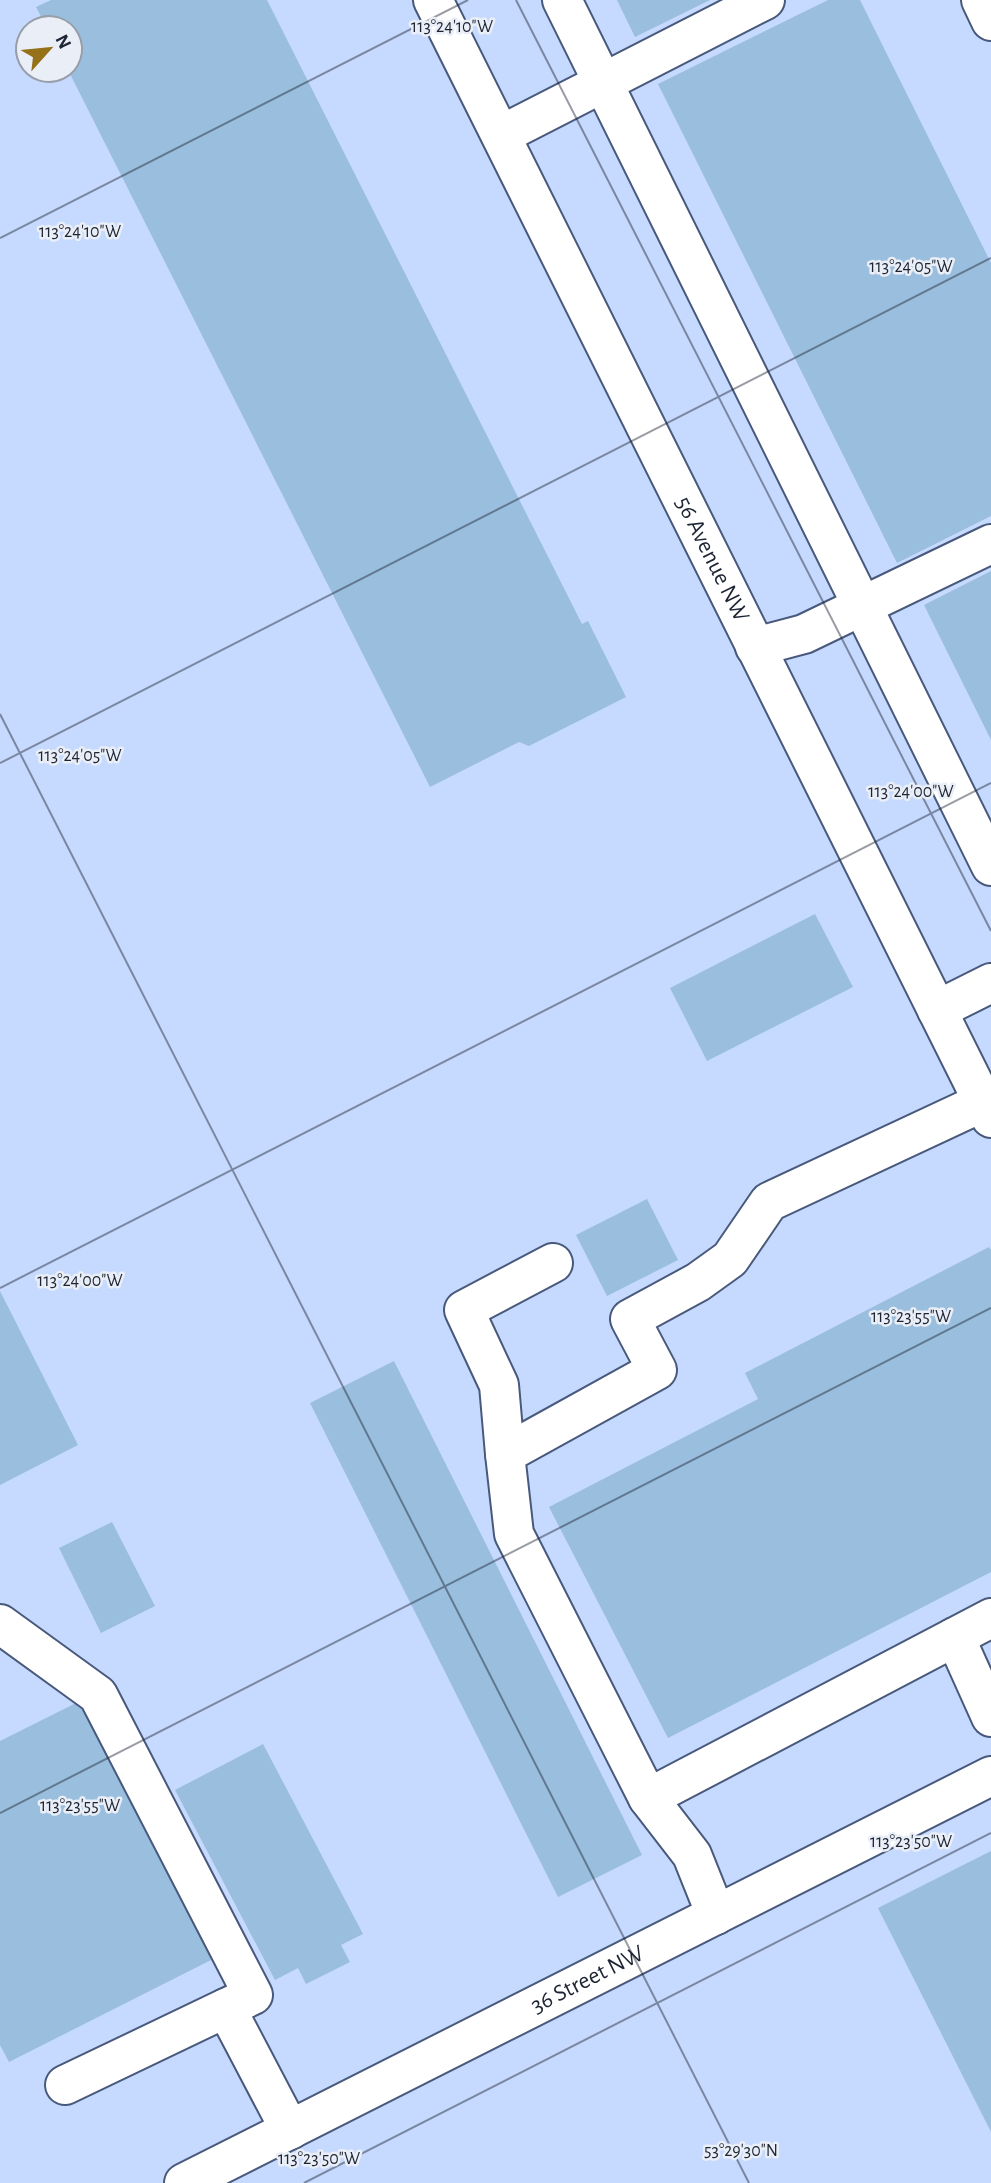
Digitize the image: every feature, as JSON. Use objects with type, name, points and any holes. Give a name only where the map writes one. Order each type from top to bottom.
[{"type":"street","name":"56 Avenue NW","points":[[433,0],[987,1110]]},
{"type":"street","points":[[562,0],[991,866]]},
{"type":"street","points":[[501,135],[765,0]]},
{"type":"street","points":[[981,0],[991,21]]},
{"type":"street","points":[[755,648],[804,634],[991,544]]},
{"type":"street","points":[[937,1010],[991,983]]},
{"type":"street","points":[[505,1454],[657,1370],[630,1319],[698,1282],[730,1259],[769,1202],[987,1110]]},
{"type":"street","points":[[553,1263],[464,1310],[499,1385],[514,1534],[648,1798],[692,1855],[716,1915]]},
{"type":"street","points":[[648,1798],[991,1618]]},
{"type":"street","points":[[0,1623],[97,1695],[253,1995],[65,2085]]},
{"type":"street","points":[[955,1637],[991,1717]]},
{"type":"street","name":"36 Street NW","points":[[184,2183],[991,1776]]},
{"type":"street","points":[[226,2008],[290,2130]]},
{"type":"shaded area","points":[[0,0],[991,0],[991,2183],[0,2183]]},
{"type":"building","points":[[51,0],[267,0],[582,624],[588,621],[626,697],[529,746],[519,742],[430,787],[75,84],[84,84],[84,14],[40,14],[36,7]]},
{"type":"building","points":[[617,0],[710,0],[635,37]]},
{"type":"building","points":[[828,0],[860,0],[991,263],[991,516],[897,563],[658,84]]},
{"type":"building","points":[[991,571],[991,740],[924,605]]},
{"type":"building","points":[[815,914],[853,987],[707,1061],[670,988]]},
{"type":"building","points":[[647,1199],[678,1260],[607,1296],[576,1235]]},
{"type":"building","points":[[989,1247],[991,1572],[668,1738],[549,1507],[758,1399],[745,1373]]},
{"type":"building","points":[[0,1291],[78,1445],[0,1485]]},
{"type":"building","points":[[394,1361],[642,1855],[558,1897],[310,1403]]},
{"type":"building","points":[[112,1522],[155,1606],[101,1633],[59,1548]]},
{"type":"building","points":[[86,1698],[217,1957],[9,2062],[0,2045],[0,1741]]},
{"type":"building","points":[[263,1744],[363,1934],[341,1945],[350,1962],[306,1984],[298,1968],[275,1980],[175,1790]]},
{"type":"building","points":[[991,1851],[991,2132],[878,1908]]}]
